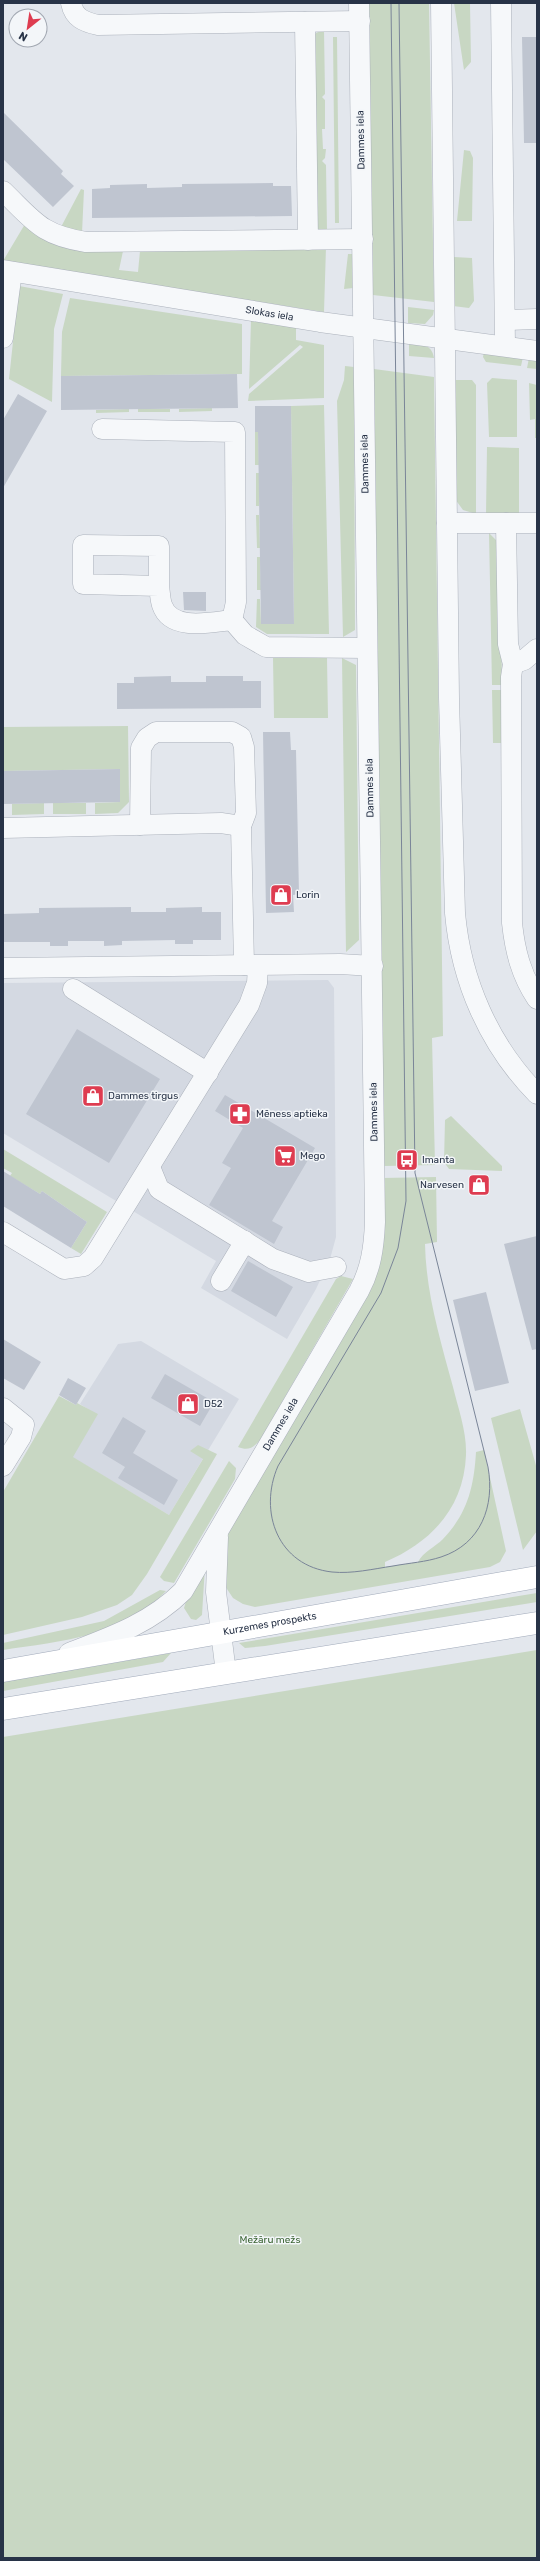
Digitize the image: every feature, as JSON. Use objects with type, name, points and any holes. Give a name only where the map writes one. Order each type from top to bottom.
[{"type":"main road","name":"Kurzemes prospekts","points":[[3,1671],[221,1634],[537,1577]]},
{"type":"main road","points":[[3,1709],[537,1622]]},
{"type":"street","points":[[71,3],[75,14],[80,19],[98,25],[304,22],[360,12]]},
{"type":"street","points":[[441,3],[446,338],[449,714],[458,940],[465,971],[489,1028],[504,1054],[537,1094]]},
{"type":"street","points":[[501,3],[506,346]]},
{"type":"street","name":"Dammes iela","points":[[43,1664],[130,1630],[166,1608],[183,1591],[367,1275],[375,1222],[360,12]]},
{"type":"street","points":[[304,22],[308,240]]},
{"type":"street","points":[[3,191],[41,228],[60,238],[79,241],[363,239]]},
{"type":"street","points":[[3,338],[7,271]]},
{"type":"street","name":"Slokas iela","points":[[7,271],[364,327],[537,351]]},
{"type":"street","points":[[506,320],[537,319]]},
{"type":"street","points":[[102,429],[235,432],[236,602],[232,620]]},
{"type":"street","points":[[447,523],[537,523]]},
{"type":"street","points":[[506,523],[508,644],[513,664],[511,677],[512,923],[515,948],[521,970],[537,999]]},
{"type":"street","points":[[159,586],[162,605],[176,620],[186,624],[232,620]]},
{"type":"street","points":[[232,620],[245,635],[266,647],[367,648]]},
{"type":"street","points":[[513,664],[524,660],[537,649]]},
{"type":"street","points":[[3,1232],[64,1268],[84,1266],[93,1258],[249,1005],[257,983],[251,966],[241,826],[246,813],[244,747],[240,737],[232,732],[156,732],[147,738],[141,748],[140,825]]},
{"type":"street","points":[[3,828],[221,823],[241,826]]},
{"type":"street","points":[[3,968],[340,964],[373,966]]},
{"type":"street","points":[[73,989],[208,1072]]},
{"type":"street","points":[[150,1167],[159,1188],[274,1259],[309,1272],[336,1267]]},
{"type":"street","points":[[221,1281],[245,1241]]},
{"type":"street","points":[[3,1408],[24,1425],[21,1436],[3,1466]]},
{"type":"street","name":"Dammes iela","points":[[218,1533],[215,1571],[226,1673]]},
{"type":"shaded area","points":[[328,980],[334,988],[336,1237],[330,1259],[316,1289],[287,1339],[201,1288],[216,1261],[3,1133],[3,983]]},
{"type":"shaded area","points":[[141,1341],[239,1399],[169,1515],[72,1457],[97,1415],[80,1404],[118,1344]]},
{"type":"green space","points":[[369,3],[429,3],[434,302],[373,295]]},
{"type":"green space","points":[[454,3],[470,3],[471,62],[464,70]]},
{"type":"green space","points":[[324,30],[325,94],[322,97],[325,100],[325,129],[322,129],[323,149],[326,149],[325,158],[322,161],[326,165],[327,231],[315,230],[311,39],[316,33]]},
{"type":"green space","points":[[333,37],[337,37],[339,223],[335,223]]},
{"type":"green space","points":[[464,150],[470,151],[473,158],[472,221],[457,221]]},
{"type":"green space","points":[[81,189],[84,190],[82,233],[61,227]]},
{"type":"green space","points":[[25,224],[49,242],[65,248],[123,251],[119,270],[138,272],[140,251],[326,247],[324,312],[3,261]]},
{"type":"green space","points":[[348,254],[352,254],[353,288],[344,289]]},
{"type":"green space","points":[[454,257],[472,258],[474,301],[469,308],[453,306]]},
{"type":"green space","points":[[19,286],[63,294],[54,329],[52,402],[9,379]]},
{"type":"green space","points":[[70,298],[242,324],[242,374],[61,376],[62,332]]},
{"type":"green space","points":[[408,307],[434,310],[433,315],[425,324],[408,323]]},
{"type":"green space","points":[[251,320],[296,327],[296,340],[324,345],[324,398],[248,401],[249,394],[303,347],[300,345],[249,389]]},
{"type":"green space","points":[[409,341],[428,347],[433,353],[434,358],[409,356]]},
{"type":"green space","points":[[484,352],[523,357],[521,366],[486,362],[483,357]]},
{"type":"green space","points":[[529,358],[537,359],[537,369],[527,368]]},
{"type":"green space","points":[[345,366],[354,367],[355,630],[343,637],[337,401],[344,380]]},
{"type":"green space","points":[[374,369],[434,377],[443,1036],[432,1038],[435,1165],[384,1166]]},
{"type":"green space","points":[[492,378],[517,380],[517,437],[489,437],[487,383]]},
{"type":"green space","points":[[454,380],[472,380],[476,385],[476,514],[463,510],[455,499]]},
{"type":"green space","points":[[529,383],[537,385],[537,438],[535,438],[535,419],[530,420]]},
{"type":"green space","points":[[324,405],[329,634],[267,634],[256,627],[257,599],[260,599],[261,624],[294,624],[291,406]]},
{"type":"green space","points":[[212,408],[212,411],[179,412],[179,409]]},
{"type":"green space","points":[[129,409],[129,412],[96,413],[96,410]]},
{"type":"green space","points":[[138,409],[170,409],[170,412],[138,412]]},
{"type":"green space","points":[[255,432],[258,432],[259,465],[255,465]]},
{"type":"green space","points":[[487,447],[519,448],[519,515],[486,515]]},
{"type":"green space","points":[[256,473],[259,473],[259,506],[256,506]]},
{"type":"green space","points":[[256,515],[259,515],[260,548],[257,548]]},
{"type":"green space","points":[[489,533],[500,544],[502,685],[492,685]]},
{"type":"green space","points":[[257,557],[260,557],[261,590],[257,590]]},
{"type":"green space","points":[[273,658],[327,658],[328,718],[274,718]]},
{"type":"green space","points":[[342,658],[356,665],[359,940],[346,952]]},
{"type":"green space","points":[[492,690],[502,690],[503,743],[493,743]]},
{"type":"green space","points":[[128,726],[129,802],[118,813],[95,814],[95,803],[120,802],[120,769],[3,771],[3,727]]},
{"type":"green space","points":[[44,803],[44,814],[12,815],[12,804]]},
{"type":"green space","points":[[53,803],[86,803],[86,814],[53,814]]},
{"type":"green space","points":[[451,1116],[502,1166],[502,1171],[449,1169],[444,1162],[445,1120]]},
{"type":"green space","points":[[3,1149],[107,1212],[81,1254],[71,1248],[87,1222],[42,1191],[40,1194],[10,1176],[12,1173],[3,1168]]},
{"type":"green space","points":[[436,1177],[437,1242],[425,1244],[426,1262],[434,1316],[464,1429],[466,1455],[464,1474],[459,1491],[452,1506],[431,1533],[402,1554],[385,1562],[385,1567],[418,1562],[423,1555],[443,1539],[452,1529],[464,1509],[468,1498],[474,1476],[476,1452],[484,1450],[506,1551],[500,1562],[490,1567],[255,1607],[243,1604],[233,1598],[225,1586],[225,1536],[371,1289],[376,1275],[381,1248],[383,1221],[382,1178]]},
{"type":"green space","points":[[341,1276],[353,1279],[260,1440],[248,1449],[238,1447],[336,1279]]},
{"type":"green space","points":[[59,1396],[98,1414],[73,1457],[169,1515],[203,1459],[190,1451],[198,1445],[217,1454],[147,1574],[132,1595],[117,1605],[82,1617],[3,1635],[3,1492]]},
{"type":"green space","points":[[520,1409],[537,1469],[537,1531],[523,1550],[491,1418]]},
{"type":"green space","points":[[229,1461],[236,1468],[235,1479],[174,1583],[164,1581],[160,1577]]},
{"type":"green space","points":[[205,1566],[202,1615],[196,1620],[191,1619],[184,1608],[187,1598]]},
{"type":"green space","points":[[160,1590],[166,1591],[149,1606],[131,1618],[111,1628],[69,1640],[3,1650],[3,1643],[104,1621]]},
{"type":"green space","points":[[537,1593],[537,1602],[265,1646],[245,1648],[239,1643]]},
{"type":"green space","name":"Mežāru mežs","points":[[537,1650],[537,2558],[3,2558],[3,1737]]},
{"type":"green space","points":[[171,1653],[163,1662],[3,1691],[3,1682]]},
{"type":"building","points":[[522,37],[537,37],[537,143],[524,143]]},
{"type":"building","points":[[3,112],[63,171],[61,174],[74,186],[53,207],[3,159]]},
{"type":"building","points":[[273,183],[273,186],[291,186],[292,216],[92,218],[92,189],[110,188],[110,185],[147,184],[147,188],[182,187],[182,184]]},
{"type":"building","points":[[237,374],[238,408],[61,410],[61,376]]},
{"type":"building","points":[[18,394],[47,411],[3,488],[3,420]]},
{"type":"building","points":[[255,406],[291,406],[294,624],[261,624],[258,432],[255,432]]},
{"type":"building","points":[[183,592],[206,592],[206,611],[184,610]]},
{"type":"building","points":[[171,676],[171,682],[206,682],[206,676],[243,676],[243,681],[261,681],[261,708],[117,709],[117,683],[134,683],[134,677]]},
{"type":"building","points":[[263,732],[290,732],[291,750],[296,750],[299,894],[293,895],[294,912],[266,913]]},
{"type":"building","points":[[120,769],[120,802],[3,804],[3,771]]},
{"type":"building","points":[[131,907],[131,912],[166,912],[166,908],[202,907],[202,912],[221,912],[221,940],[193,940],[193,944],[175,944],[175,940],[122,941],[122,945],[104,946],[104,941],[68,941],[68,946],[50,946],[50,942],[3,942],[3,914],[39,913],[39,908]]},
{"type":"building","name":"Dammes tirgus","points":[[77,1029],[160,1079],[109,1163],[26,1114]]},
{"type":"building","points":[[225,1095],[315,1148],[272,1221],[283,1227],[274,1244],[209,1205],[231,1168],[222,1163],[243,1128],[215,1111]]},
{"type":"building","points":[[3,1171],[40,1194],[42,1191],[87,1222],[71,1248],[3,1206]]},
{"type":"building","points":[[537,1236],[537,1349],[532,1350],[504,1244]]},
{"type":"building","points":[[248,1261],[293,1287],[276,1317],[231,1291]]},
{"type":"building","points":[[486,1292],[509,1383],[475,1391],[453,1300]]},
{"type":"building","points":[[3,1339],[41,1362],[24,1390],[3,1378]]},
{"type":"building","points":[[165,1374],[214,1402],[200,1426],[151,1398]]},
{"type":"building","points":[[68,1378],[86,1388],[76,1405],[59,1395]]},
{"type":"building","points":[[123,1417],[146,1431],[133,1453],[178,1480],[164,1505],[118,1478],[125,1467],[102,1453]]},
{"type":"tram line","points":[[391,3],[406,1201],[398,1248],[381,1293],[278,1466],[272,1484],[270,1501],[272,1518],[277,1534],[286,1548],[298,1559],[313,1568],[332,1572],[362,1571],[435,1559],[455,1551],[466,1543],[482,1522],[487,1509],[490,1482],[488,1467],[415,1173],[399,3]]},
{"type":"place","name":"Lorin","points":[[281,895]]},
{"type":"place","name":"Dammes tirgus","points":[[93,1096]]},
{"type":"place","name":"Mēness aptieka","points":[[240,1114]]},
{"type":"place","name":"Mego","points":[[285,1156]]},
{"type":"place","name":"Imanta","points":[[407,1160]]},
{"type":"place","name":"Narvesen","points":[[479,1185]]},
{"type":"place","name":"D52","points":[[188,1404]]}]
